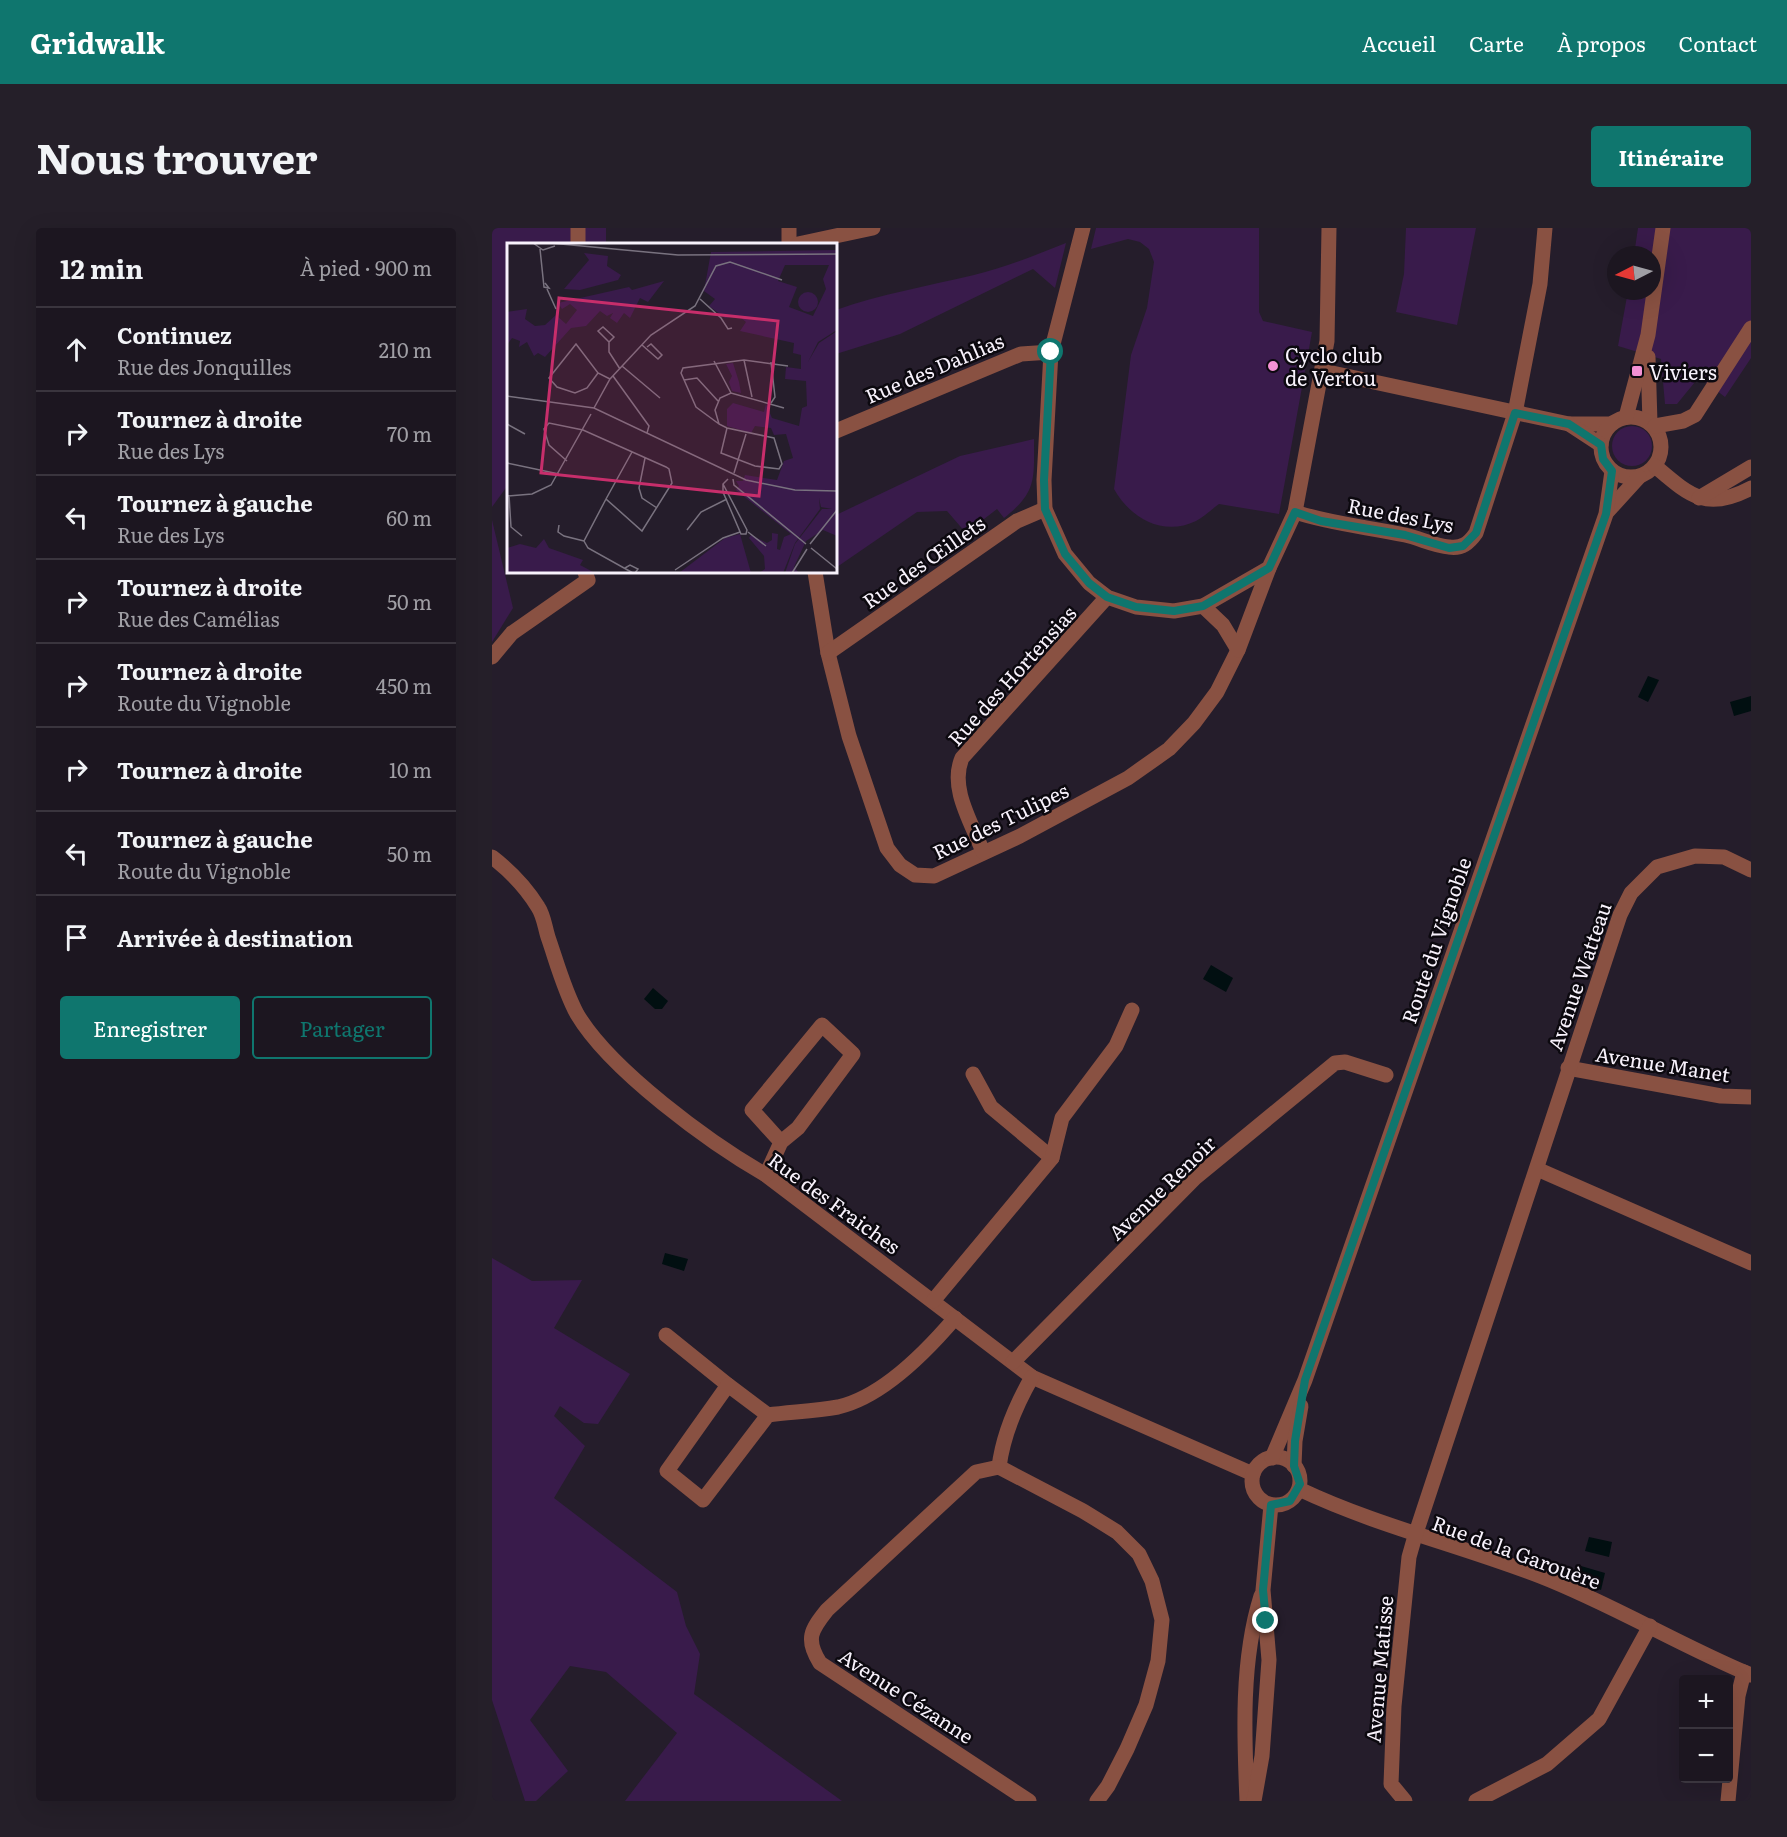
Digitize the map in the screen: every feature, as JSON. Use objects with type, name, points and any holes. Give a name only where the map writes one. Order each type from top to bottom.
[{"type":"street","points":[[803,243],[873,228]]},
{"type":"street","points":[[1083,228],[1051,352],[1044,480],[1045,509],[1065,554],[1089,583],[1107,597],[1136,607],[1174,611],[1203,606],[1269,568]]},
{"type":"street","name":"Rue des Tulipes","points":[[816,573],[828,653],[849,736],[887,848],[900,865],[915,875],[934,876],[1020,836],[1128,778],[1169,749],[1194,723],[1217,692],[1238,650],[1269,568],[1295,512],[1323,371],[1329,300],[1329,228]]},
{"type":"street","name":"Rue des Lys","points":[[1295,512],[1321,521],[1405,535],[1449,548],[1463,546],[1476,533],[1515,413],[1540,284],[1545,228]]},
{"type":"street","points":[[1626,417],[1648,335],[1663,228]]},
{"type":"street","points":[[1323,371],[1569,424],[1611,424],[1626,417],[1634,417],[1652,424],[1683,421],[1695,416],[1751,328]]},
{"type":"street","points":[[1611,424],[1604,434],[1601,445],[1603,459],[1612,471],[1624,477],[1639,477],[1655,466],[1662,450],[1659,432],[1652,424],[1648,335]]},
{"type":"street","name":"Rue des Dahlias","points":[[837,431],[1021,354],[1051,352]]},
{"type":"street","points":[[1569,424],[1601,445]]},
{"type":"street","points":[[1655,466],[1684,492],[1699,498],[1724,499],[1751,488]]},
{"type":"street","points":[[1699,498],[1751,467]]},
{"type":"street","name":"Route du Vignoble","points":[[1272,1458],[1305,1380],[1606,514],[1612,471]]},
{"type":"street","name":"Route du Vignoble","points":[[1606,514],[1639,477]]},
{"type":"street","name":"Rue des Œillets","points":[[828,653],[1017,520],[1045,509]]},
{"type":"street","points":[[492,657],[512,633],[588,580],[585,573]]},
{"type":"street","name":"Rue des Hortensias","points":[[983,852],[956,784],[957,770],[962,758],[1107,597]]},
{"type":"street","points":[[1203,606],[1223,626],[1238,650]]},
{"type":"street","name":"Avenue Watteau","points":[[1415,1536],[1537,1169],[1568,1068],[1620,915],[1631,893],[1657,867],[1695,856],[1724,858],[1751,870]]},
{"type":"street","name":"Rue des Fraiches","points":[[492,857],[505,868],[539,908],[565,989],[578,1016],[613,1059],[728,1153],[766,1175],[1032,1377],[1253,1474]]},
{"type":"street","points":[[933,1301],[1052,1158],[1062,1118],[1116,1046],[1132,1010]]},
{"type":"street","points":[[766,1175],[781,1142],[798,1128],[853,1054],[822,1025],[752,1110],[781,1142]]},
{"type":"street","name":"Avenue Renoir","points":[[1013,1362],[1195,1178],[1335,1064],[1345,1062],[1386,1075]]},
{"type":"street","name":"Avenue Manet","points":[[1568,1068],[1720,1096],[1751,1097]]},
{"type":"street","points":[[973,1074],[991,1107],[1052,1158]]},
{"type":"street","points":[[1537,1169],[1751,1263]]},
{"type":"street","points":[[666,1335],[768,1415],[839,1406],[874,1394],[936,1341],[955,1318]]},
{"type":"street","points":[[1032,1377],[1020,1396],[1001,1444],[999,1467],[1083,1511],[1117,1532],[1139,1554],[1152,1581],[1162,1620],[1158,1661],[1146,1705],[1108,1786],[1096,1801]]},
{"type":"street","name":"Route du Vignoble","points":[[1294,1466],[1295,1441],[1305,1380]]},
{"type":"street","points":[[728,1385],[667,1471],[703,1500],[768,1415]]},
{"type":"street","points":[[1272,1458],[1287,1460],[1294,1466],[1300,1479],[1299,1489],[1290,1501],[1271,1505],[1257,1496],[1252,1485],[1253,1474],[1261,1463],[1272,1458]]},
{"type":"street","name":"Avenue Cézanne","points":[[999,1467],[976,1472],[827,1610],[812,1629],[811,1649],[820,1663],[1029,1801]]},
{"type":"street","name":"Rue de la Garouère","points":[[1299,1489],[1415,1536],[1538,1576],[1650,1626],[1748,1674]]},
{"type":"street","points":[[1254,1801],[1262,1756],[1269,1660],[1263,1590],[1271,1505]]},
{"type":"street","name":"Avenue Matisse","points":[[1405,1801],[1390,1784],[1395,1695],[1410,1557],[1415,1536]]},
{"type":"street","points":[[1247,1801],[1245,1747],[1251,1628],[1263,1590]]},
{"type":"street","points":[[1476,1801],[1547,1764],[1599,1719],[1650,1626]]},
{"type":"street","points":[[1728,1801],[1738,1696],[1748,1674]]},
{"type":"shaded area","points":[[492,228],[606,228],[606,243],[507,243],[507,486],[492,507]]},
{"type":"shaded area","points":[[1096,228],[1259,228],[1259,312],[1263,321],[1312,332],[1279,514],[1219,504],[1196,521],[1172,527],[1160,526],[1138,516],[1114,489],[1131,355],[1147,308],[1154,262],[1149,249],[1140,242],[1128,239],[1091,249]]},
{"type":"shaded area","points":[[1406,228],[1476,228],[1457,325],[1396,312],[1404,274]]},
{"type":"shaded area","points":[[1638,228],[1751,228],[1751,358],[1725,397],[1699,377],[1677,404],[1665,404],[1661,359],[1618,346],[1626,300],[1661,300],[1661,246],[1635,246]]},
{"type":"shaded area","points":[[1066,243],[1055,288],[1033,269],[900,334],[837,354],[837,310],[887,295],[986,272]]},
{"type":"shaded area","points":[[1632,426],[1646,432],[1652,446],[1646,460],[1632,466],[1618,460],[1612,446],[1618,432]]},
{"type":"shaded area","points":[[1034,439],[1033,475],[1028,492],[1015,509],[1004,518],[997,509],[966,533],[947,511],[917,512],[837,567],[837,515],[960,456]]},
{"type":"shaded area","points":[[492,520],[513,608],[492,642]]},
{"type":"shaded area","points":[[1648,676],[1659,680],[1648,702],[1638,697]]},
{"type":"shaded area","points":[[1751,696],[1751,711],[1734,716],[1730,702]]},
{"type":"shaded area","points":[[1211,965],[1233,978],[1226,992],[1203,979]]},
{"type":"shaded area","points":[[653,988],[668,1001],[662,1009],[655,1009],[644,999]]},
{"type":"shaded area","points":[[665,1253],[688,1259],[684,1271],[662,1264]]},
{"type":"shaded area","points":[[492,1258],[532,1281],[582,1280],[554,1328],[630,1374],[598,1424],[584,1423],[560,1406],[554,1416],[585,1446],[554,1498],[677,1592],[686,1626],[700,1654],[694,1694],[842,1801],[625,1801],[677,1733],[606,1672],[570,1666],[530,1720],[568,1771],[536,1801],[525,1801],[492,1700]]},
{"type":"shaded area","points":[[1589,1537],[1612,1542],[1609,1557],[1585,1551]]},
{"type":"shaded area","points":[[1581,1566],[1605,1573],[1601,1590],[1577,1580]]},
{"type":"place","name":"Cyclo club de Vertou","points":[[1273,366]]},
{"type":"place","name":"Viviers","points":[[1637,371]]},
{"type":"route","points":[[1051,352],[1044,480],[1045,509],[1065,554],[1089,583],[1107,597],[1136,607],[1174,611],[1203,606],[1269,568],[1295,512],[1321,521],[1405,535],[1449,548],[1463,546],[1470,542],[1476,533],[1515,413],[1569,424],[1601,445],[1603,459],[1612,471],[1606,514],[1305,1380],[1295,1441],[1294,1466],[1300,1479],[1299,1489],[1290,1501],[1281,1505],[1271,1505],[1263,1590],[1266,1621]]}]
